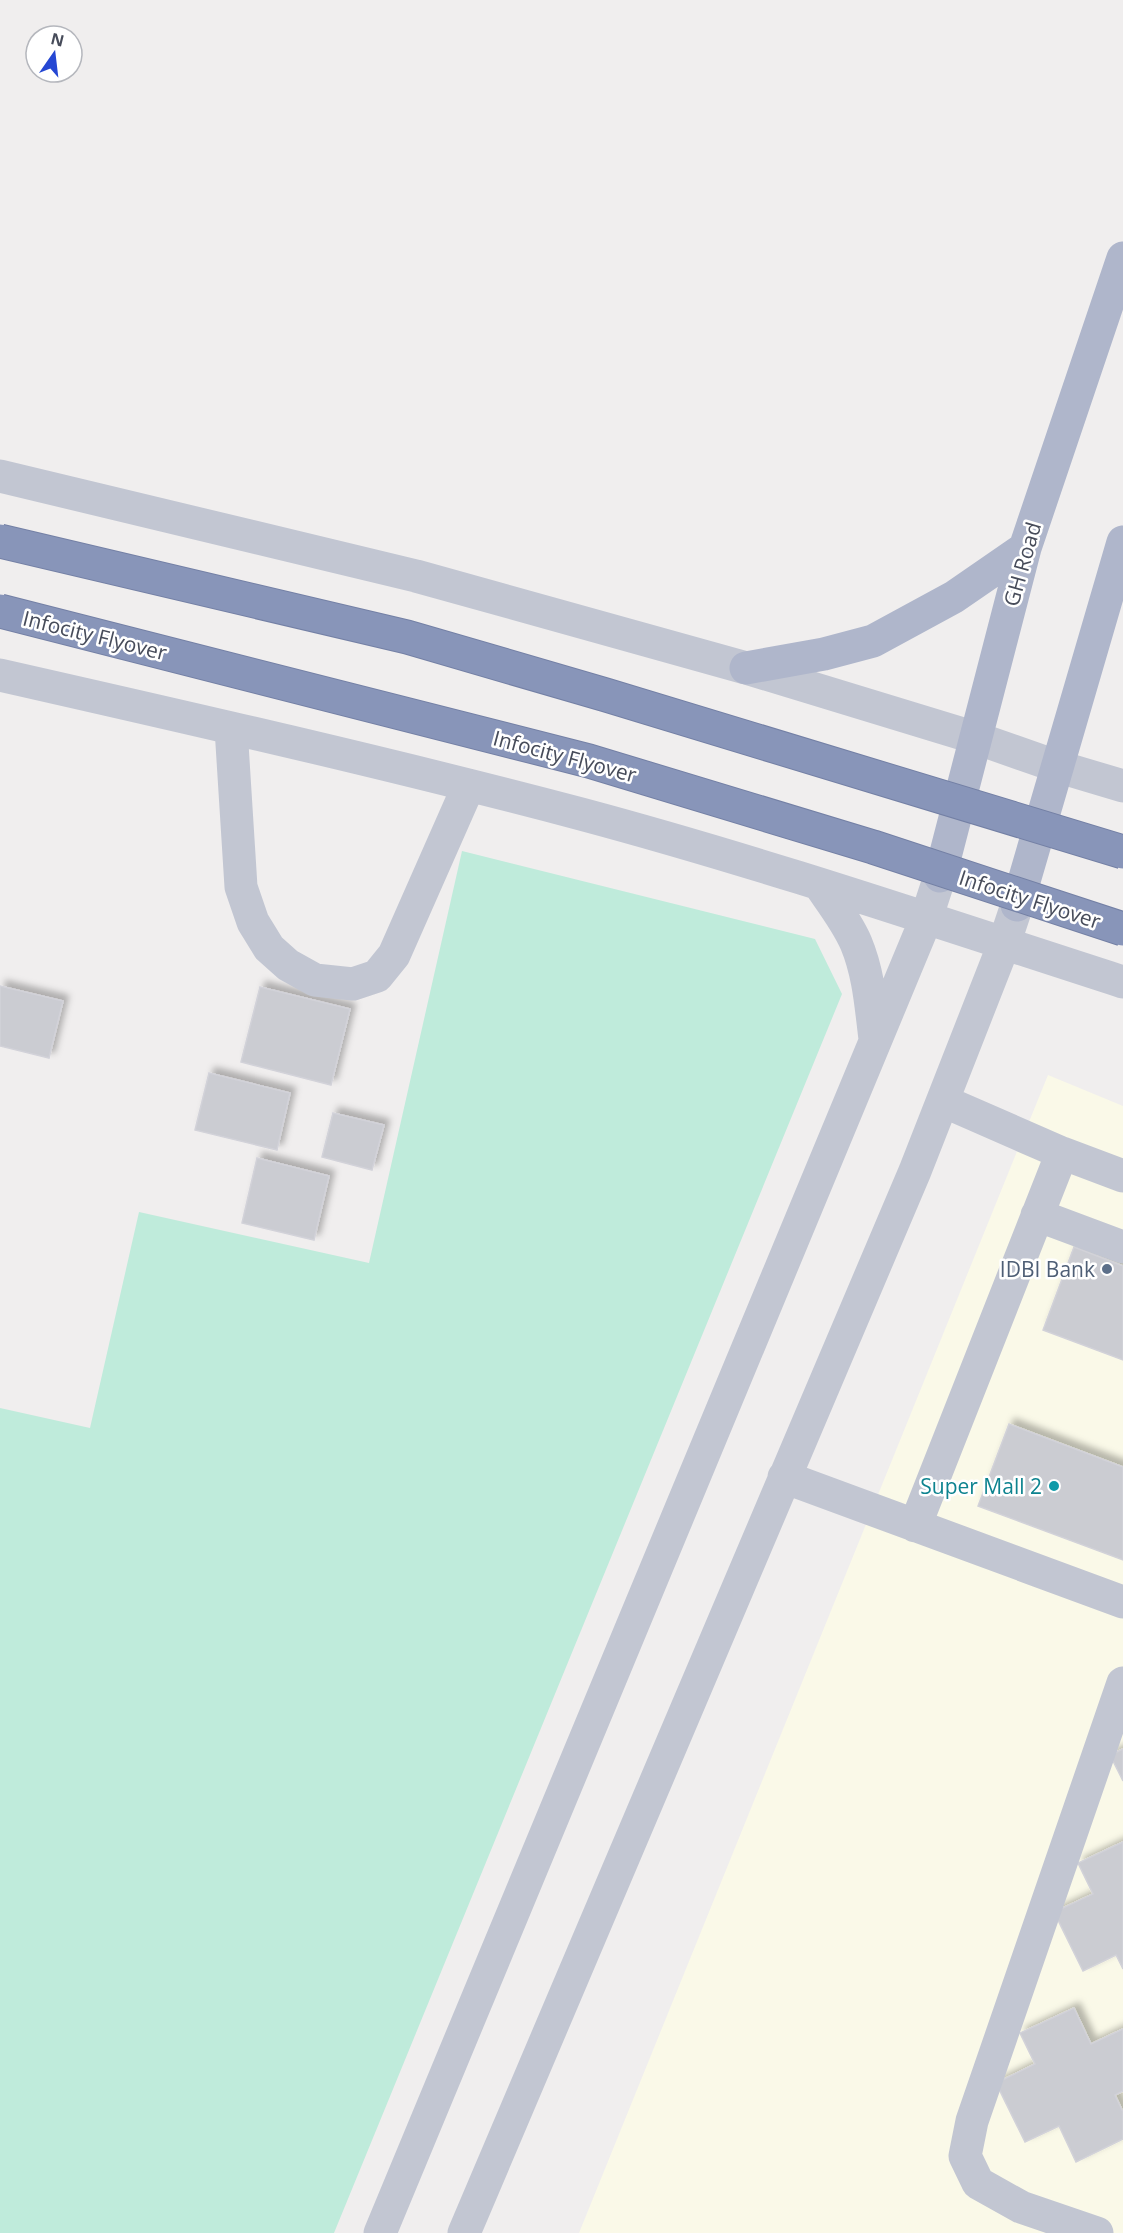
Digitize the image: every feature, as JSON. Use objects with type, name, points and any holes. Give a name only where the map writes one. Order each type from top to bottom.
[{"type":"highway","points":[[0,541],[407,637],[1123,852]]},
{"type":"highway","name":"Infocity Flyover","points":[[0,611],[589,761],[873,847],[1123,929]]},
{"type":"main road","name":"GH Road","points":[[940,876],[1025,548],[1123,258]]},
{"type":"main road","points":[[1017,905],[1123,542]]},
{"type":"main road","points":[[746,668],[824,654],[873,640],[954,597],[1025,548]]},
{"type":"street","points":[[0,476],[416,576],[746,668],[976,738],[1123,786]]},
{"type":"street","points":[[0,675],[231,728],[583,814],[778,870],[1123,982]]},
{"type":"street","points":[[231,728],[241,887],[254,922],[269,948],[288,965],[315,980],[352,984],[377,976],[394,955],[469,785]]},
{"type":"street","points":[[380,2233],[876,1041],[926,919],[940,876]]},
{"type":"street","points":[[819,884],[845,922],[856,945],[868,982],[876,1041]]},
{"type":"street","points":[[464,2233],[915,1171],[1004,944],[1017,905]]},
{"type":"street","points":[[943,1101],[1062,1154],[1123,1176]]},
{"type":"street","points":[[915,1526],[1062,1154]]},
{"type":"street","points":[[1037,1215],[1123,1248]]},
{"type":"street","points":[[784,1477],[1123,1602]]},
{"type":"street","points":[[1097,2233],[1021,2207],[978,2183],[965,2156],[972,2121],[1123,1683]]},
{"type":"shaded area","points":[[1048,1075],[1123,1106],[1123,2233],[579,2233]]},
{"type":"green space","points":[[462,851],[815,939],[842,994],[334,2233],[0,2233],[0,1408],[90,1428],[139,1212],[369,1263]]},
{"type":"building","points":[[0,986],[63,1001],[49,1058],[0,1046]]},
{"type":"building","points":[[260,987],[350,1009],[331,1085],[241,1062]]},
{"type":"building","points":[[209,1073],[290,1093],[277,1150],[195,1130]]},
{"type":"building","points":[[333,1113],[384,1125],[372,1170],[322,1157]]},
{"type":"building","points":[[257,1158],[329,1176],[314,1240],[242,1223]]},
{"type":"building","points":[[1074,1247],[1123,1266],[1123,1360],[1043,1330]]},
{"type":"building","name":"Super Mall 2","points":[[1009,1424],[1123,1467],[1123,1560],[978,1506]]},
{"type":"building","points":[[1123,1749],[1123,1781],[1110,1755]]},
{"type":"building","points":[[1123,1842],[1123,1969],[1116,1955],[1083,1971],[1054,1912],[1093,1894],[1078,1863]]},
{"type":"building","points":[[1074,2008],[1091,2044],[1123,2029],[1123,2091],[1115,2095],[1123,2112],[1123,2139],[1076,2162],[1059,2126],[1025,2142],[996,2083],[1035,2064],[1020,2033]]},
{"type":"place","name":"IDBI Bank","points":[[1107,1269]]},
{"type":"place","name":"Super Mall 2","points":[[1054,1486]]}]
